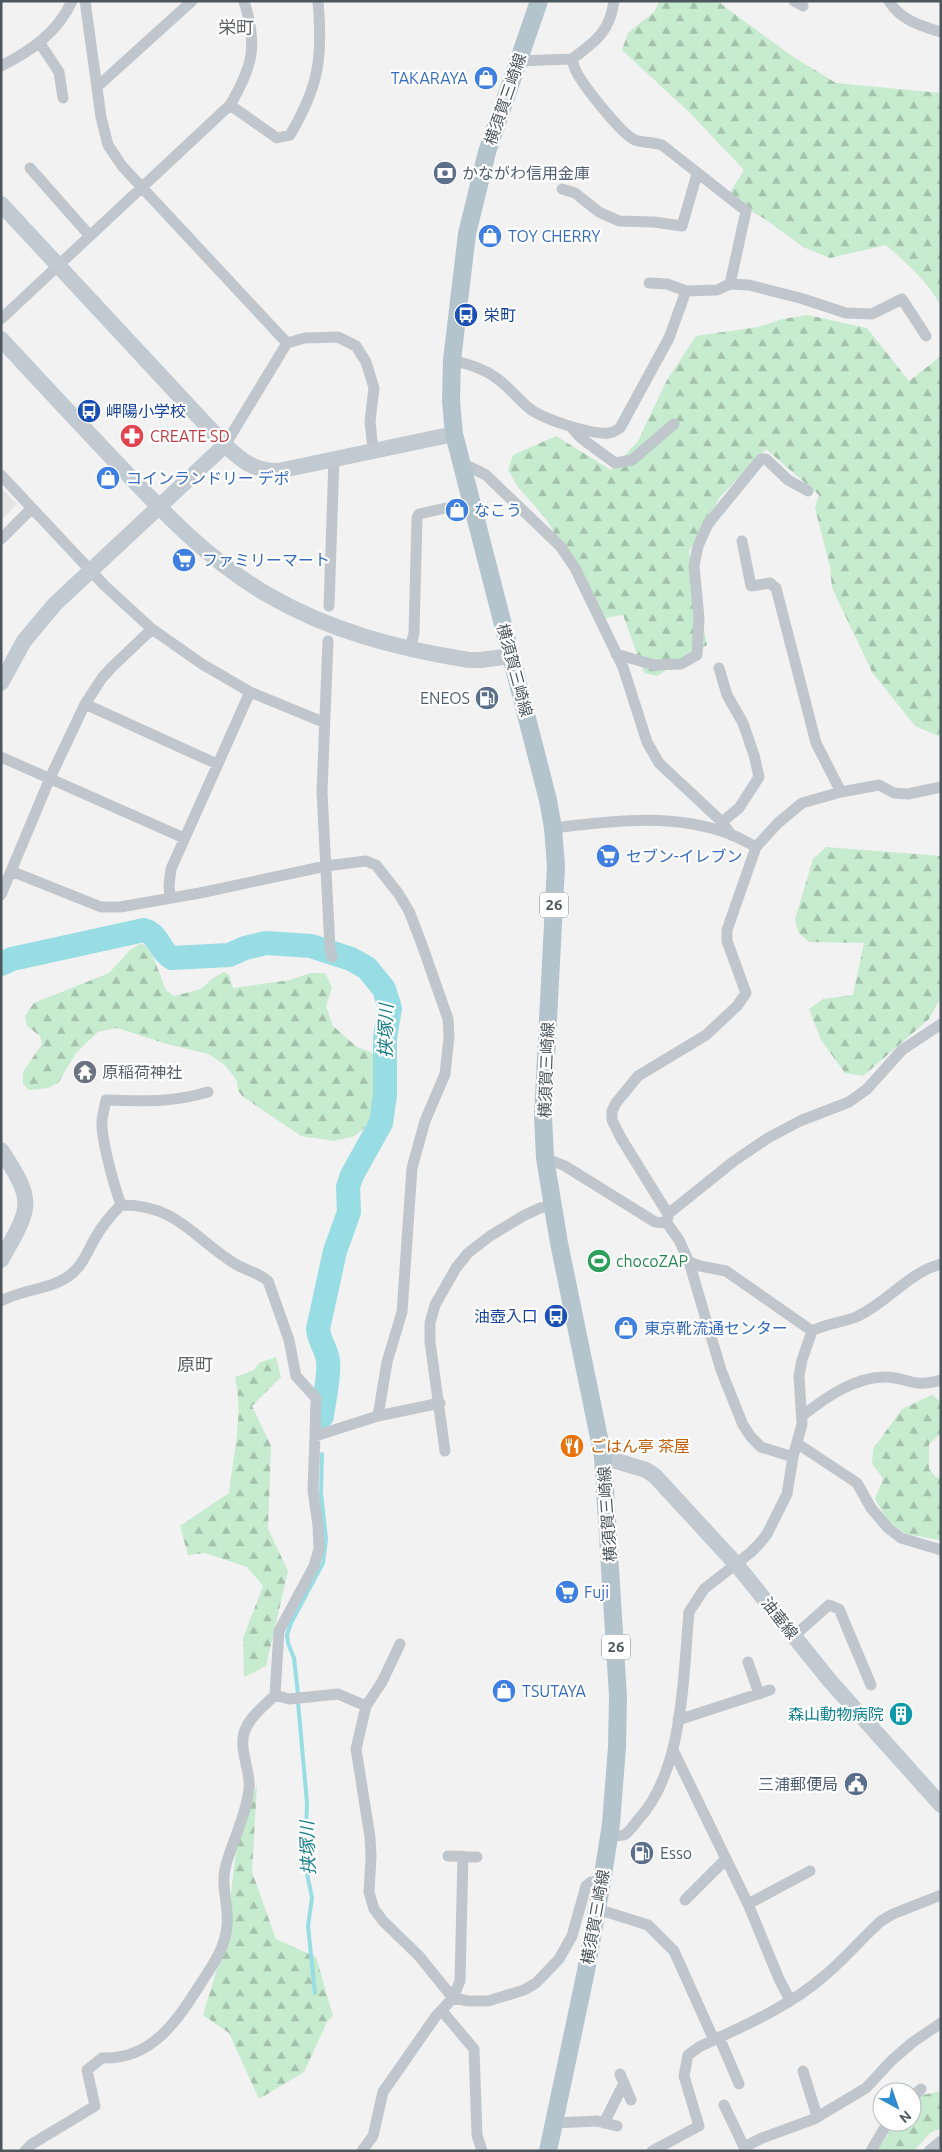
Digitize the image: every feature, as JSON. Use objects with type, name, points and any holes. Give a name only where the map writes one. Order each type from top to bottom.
[{"type":"main road","name":"横須賀三崎線","points":[[538,1],[486,152],[469,222],[452,360],[451,401],[454,434],[532,735],[553,828],[556,866],[543,1116],[545,1158],[552,1206],[603,1457],[618,1696],[617,1746],[609,1837],[597,1910],[548,2151]]},
{"type":"street","points":[[1,66],[20,56],[52,32],[72,1]]},
{"type":"street","points":[[85,1],[101,117],[108,145],[122,166],[287,343]]},
{"type":"street","points":[[98,86],[192,1]]},
{"type":"street","points":[[1,319],[230,105],[249,68],[253,44],[250,17],[244,1]]},
{"type":"street","points":[[230,105],[278,138],[290,135],[306,109],[317,74],[321,35],[318,1]]},
{"type":"street","points":[[518,61],[572,60],[597,40],[608,26],[614,1]]},
{"type":"street","points":[[889,1],[894,10],[916,25],[941,32]]},
{"type":"street","points":[[39,42],[59,72],[63,98]]},
{"type":"street","points":[[572,60],[576,71],[589,91],[623,131],[634,140],[662,145],[746,211],[730,284]]},
{"type":"street","points":[[30,168],[90,236]]},
{"type":"street","points":[[562,189],[575,193],[599,212],[619,221],[654,222],[682,226],[697,174]]},
{"type":"street","points":[[1,204],[225,445],[250,466],[268,471],[278,470],[454,434]]},
{"type":"street","points":[[648,282],[668,284],[686,291],[718,290],[730,284],[749,285],[800,298],[846,313],[872,314],[902,299],[926,336]]},
{"type":"street","points":[[452,360],[479,368],[493,376],[506,385],[531,410],[572,428],[610,433],[620,428],[669,338],[686,291]]},
{"type":"street","points":[[1,683],[24,641],[43,617],[225,445],[287,343],[305,338],[338,336],[356,346],[366,362],[374,388],[370,421],[373,450]]},
{"type":"street","points":[[1,339],[158,507],[186,534],[220,563],[269,596],[304,614],[345,631],[410,649],[469,660],[510,656]]},
{"type":"street","points":[[572,428],[581,438],[615,463],[632,460],[674,424]]},
{"type":"street","points":[[329,606],[334,459]]},
{"type":"street","points":[[616,654],[654,664],[681,664],[696,655],[699,618],[694,566],[698,546],[708,524],[761,459],[766,459],[788,480],[808,491]]},
{"type":"street","points":[[462,463],[486,475],[560,546],[575,568],[623,667],[648,742],[659,764],[722,822],[731,834]]},
{"type":"street","points":[[1,475],[105,586],[152,629],[202,664],[250,692],[324,722]]},
{"type":"street","points":[[410,649],[414,633],[417,518],[419,514],[472,502]]},
{"type":"street","points":[[1,539],[32,508]]},
{"type":"street","points":[[742,542],[751,586],[770,583],[776,588],[816,743],[841,792]]},
{"type":"street","points":[[1,895],[50,778],[85,704],[112,667],[152,629]]},
{"type":"street","points":[[328,641],[322,792],[331,953]]},
{"type":"street","points":[[719,668],[727,695],[743,723],[759,777],[739,808],[722,822]]},
{"type":"street","points":[[170,898],[171,869],[250,692]]},
{"type":"street","points":[[85,704],[217,764]]},
{"type":"street","points":[[1,756],[184,838]]},
{"type":"street","points":[[793,1457],[761,1447],[743,1425],[721,1370],[689,1262],[668,1219],[621,1138],[612,1120],[612,1110],[638,1076],[706,1035],[737,1006],[746,993],[727,941],[727,930],[756,847],[788,813],[802,803],[841,792],[880,786],[894,793],[908,794],[941,787]]},
{"type":"street","points":[[553,828],[635,820],[665,821],[731,834],[756,847]]},
{"type":"street","points":[[11,871],[102,907],[120,907],[251,884],[326,866],[366,861],[376,865],[398,893],[421,942],[448,1019],[449,1037],[445,1074],[424,1121],[412,1168],[402,1312],[387,1362],[378,1416]]},
{"type":"street","points":[[545,1158],[565,1166],[656,1222],[668,1219],[734,1161],[768,1138],[800,1120],[849,1102],[868,1089],[902,1050],[941,1024]]},
{"type":"street","points":[[121,1205],[116,1193],[104,1136],[102,1120],[106,1100],[178,1100],[208,1092]]},
{"type":"street","points":[[1,1150],[14,1169],[26,1194],[26,1210],[22,1223],[1,1260]]},
{"type":"street","points":[[1,1301],[10,1296],[54,1284],[79,1268],[97,1234],[121,1205]]},
{"type":"street","points":[[25,2151],[32,2144],[94,2106],[87,2070],[102,2058],[117,2059],[136,2053],[153,2043],[178,2019],[217,1959],[227,1924],[223,1882],[226,1865],[246,1809],[249,1786],[243,1751],[244,1734],[249,1720],[275,1695],[279,1631],[314,1566],[319,1549],[313,1490],[316,1398],[296,1376],[289,1340],[268,1282],[263,1277],[237,1265],[174,1217],[159,1210],[133,1205],[121,1205]]},
{"type":"street","points":[[445,1451],[440,1402],[430,1342],[430,1323],[435,1305],[456,1268],[468,1253],[490,1236],[523,1216],[540,1208],[552,1206]]},
{"type":"street","points":[[689,1262],[726,1271],[812,1331]]},
{"type":"street","points":[[609,1837],[624,1834],[642,1816],[658,1794],[673,1750],[690,1612],[704,1590],[750,1553],[767,1534],[787,1494],[793,1457],[802,1424],[799,1376],[802,1360],[812,1331],[826,1324],[856,1316],[879,1303],[919,1275],[941,1264]]},
{"type":"street","points":[[802,1416],[819,1402],[851,1385],[873,1377],[890,1377],[910,1383],[926,1385],[941,1380]]},
{"type":"street","points":[[315,1436],[378,1416],[440,1402]]},
{"type":"street","points":[[798,1444],[857,1483],[871,1508],[888,1528],[901,1538],[941,1550]]},
{"type":"street","name":"油壷線","points":[[603,1457],[636,1466],[655,1476],[736,1564],[830,1680],[941,1804]]},
{"type":"street","points":[[794,1636],[829,1605],[838,1609],[871,1685]]},
{"type":"street","points":[[400,1644],[382,1682],[366,1706],[356,1749],[370,1837],[371,1857],[368,1892],[374,1909],[383,1922],[419,1956],[453,1998],[468,2001],[488,2001],[524,1990],[536,1983],[567,1948],[586,1886],[591,1882],[602,1881]]},
{"type":"street","points":[[748,1662],[759,1694]]},
{"type":"street","points":[[678,1720],[770,1690]]},
{"type":"street","points":[[275,1695],[289,1698],[338,1694],[366,1706]]},
{"type":"street","points":[[673,1750],[748,1904],[779,1979],[790,2000]]},
{"type":"street","points":[[448,1856],[477,1856]]},
{"type":"street","points":[[362,2151],[372,2136],[383,2092],[436,2016],[453,1998],[460,1981],[463,1856]]},
{"type":"street","points":[[685,1900],[726,1859]]},
{"type":"street","points":[[748,1904],[810,1871]]},
{"type":"street","points":[[652,2151],[699,2126],[684,2076],[688,2055],[699,2047],[797,1997],[824,1977],[882,1921],[893,1914],[941,1895]]},
{"type":"street","points":[[597,1910],[648,1925],[674,1951],[739,2084]]},
{"type":"street","points":[[442,2010],[474,2049],[477,2135],[482,2151]]},
{"type":"street","points":[[724,2105],[744,2147],[817,2116],[866,2088],[906,2048],[941,2023]]},
{"type":"street","points":[[802,2071],[817,2116]]},
{"type":"street","points":[[604,2123],[622,2078],[631,2100]]},
{"type":"street","points":[[554,2123],[598,2122],[617,2126]]},
{"type":"street","points":[[871,2151],[882,2132]]},
{"type":"street","points":[[929,2151],[941,2141]]},
{"type":"shaded area","points":[[1,488],[17,504],[1,520]]},
{"type":"green space","points":[[659,1],[720,1],[721,4],[792,56],[836,83],[941,93],[941,307],[924,282],[886,245],[830,258],[803,247],[765,219],[727,197],[744,170],[690,113],[622,50],[628,33],[655,11]]},
{"type":"green space","points":[[808,315],[867,328],[909,381],[941,356],[941,737],[915,726],[872,672],[832,588],[830,567],[815,508],[819,495],[766,449],[720,497],[689,551],[707,645],[657,676],[644,673],[623,615],[605,618],[546,519],[518,487],[508,470],[513,455],[556,436],[611,470],[638,441],[667,380],[696,336],[758,327],[783,319]]},
{"type":"green space","points":[[826,847],[941,856],[941,997],[929,1019],[863,1076],[845,1073],[821,1040],[809,1009],[823,999],[853,995],[864,943],[809,942],[798,932],[795,919],[813,859]]},
{"type":"green space","points":[[140,944],[149,946],[166,990],[174,996],[201,989],[213,978],[224,972],[229,975],[233,988],[290,980],[310,973],[325,973],[332,987],[326,1006],[333,1026],[357,1047],[371,1052],[376,1059],[380,1077],[372,1121],[355,1136],[334,1141],[301,1136],[242,1096],[238,1090],[237,1081],[225,1065],[208,1054],[167,1044],[117,1028],[98,1032],[76,1053],[58,1083],[48,1088],[29,1090],[23,1084],[23,1072],[42,1044],[40,1036],[27,1026],[25,1016],[34,1003],[109,973],[130,950]]},
{"type":"green space","points":[[276,1357],[281,1377],[252,1406],[271,1446],[268,1529],[288,1571],[266,1666],[244,1677],[243,1638],[263,1586],[247,1567],[205,1553],[188,1555],[180,1526],[229,1493],[238,1420],[235,1377],[254,1370],[259,1363]]},
{"type":"green space","points":[[932,1395],[941,1402],[941,1433],[929,1444],[929,1469],[936,1477],[941,1478],[940,1540],[906,1534],[888,1521],[875,1499],[883,1479],[872,1463],[873,1449],[902,1409]]},
{"type":"green space","points":[[257,1785],[252,1872],[276,1939],[316,1957],[333,2016],[328,2020],[304,2072],[259,2099],[229,2033],[203,2015],[225,1942],[238,1835]]},
{"type":"green space","points":[[941,2091],[941,2128],[930,2133],[914,2151],[877,2151],[889,2132],[922,2132],[923,2095]]},
{"type":"waterway","name":"挟塚川","points":[[1,964],[12,959],[144,930],[153,935],[165,952],[172,958],[229,955],[245,948],[266,943],[311,946],[351,959],[367,968],[384,989],[390,1008],[385,1038],[385,1095],[381,1123],[352,1175],[348,1187],[349,1212],[335,1251],[318,1329],[328,1360],[328,1380],[322,1416]]},
{"type":"waterway","name":"挟塚川","points":[[298,1694],[294,1658],[287,1635],[291,1623],[323,1563],[326,1539],[321,1493],[322,1454]]},
{"type":"waterway","name":"挟塚川","points":[[298,1702],[307,1803],[305,1864],[312,1898],[308,1926],[315,1993]]},
{"type":"place","name":"TAKARAYA","points":[[486,78]]},
{"type":"place","name":"かながわ信用金庫","points":[[445,173]]},
{"type":"place","name":"TOY CHERRY","points":[[490,236]]},
{"type":"place","name":"栄町","points":[[466,315]]},
{"type":"place","name":"岬陽小学校","points":[[89,411]]},
{"type":"place","name":"CREATE SD","points":[[132,436]]},
{"type":"place","name":"コインランドリー デポ","points":[[108,478]]},
{"type":"place","name":"なこう","points":[[457,510]]},
{"type":"place","name":"ファミリーマート","points":[[184,560]]},
{"type":"place","name":"ENEOS","points":[[487,698]]},
{"type":"place","name":"セブン-イレブン","points":[[608,856]]},
{"type":"place","name":"原稲荷神社","points":[[85,1072]]},
{"type":"place","name":"chocoZAP","points":[[599,1261]]},
{"type":"place","name":"油壺入口","points":[[556,1316]]},
{"type":"place","name":"東京靴流通センター","points":[[626,1328]]},
{"type":"place","name":"ごはん亭 茶屋","points":[[572,1446]]},
{"type":"place","name":"Fuji","points":[[567,1592]]},
{"type":"place","name":"TSUTAYA","points":[[504,1691]]},
{"type":"place","name":"森山動物病院","points":[[901,1714]]},
{"type":"place","name":"三浦郵便局","points":[[856,1784]]},
{"type":"place","name":"Esso","points":[[642,1853]]},
{"type":"district","name":"栄町","points":[[236,28]]},
{"type":"district","name":"原町","points":[[195,1365]]}]
